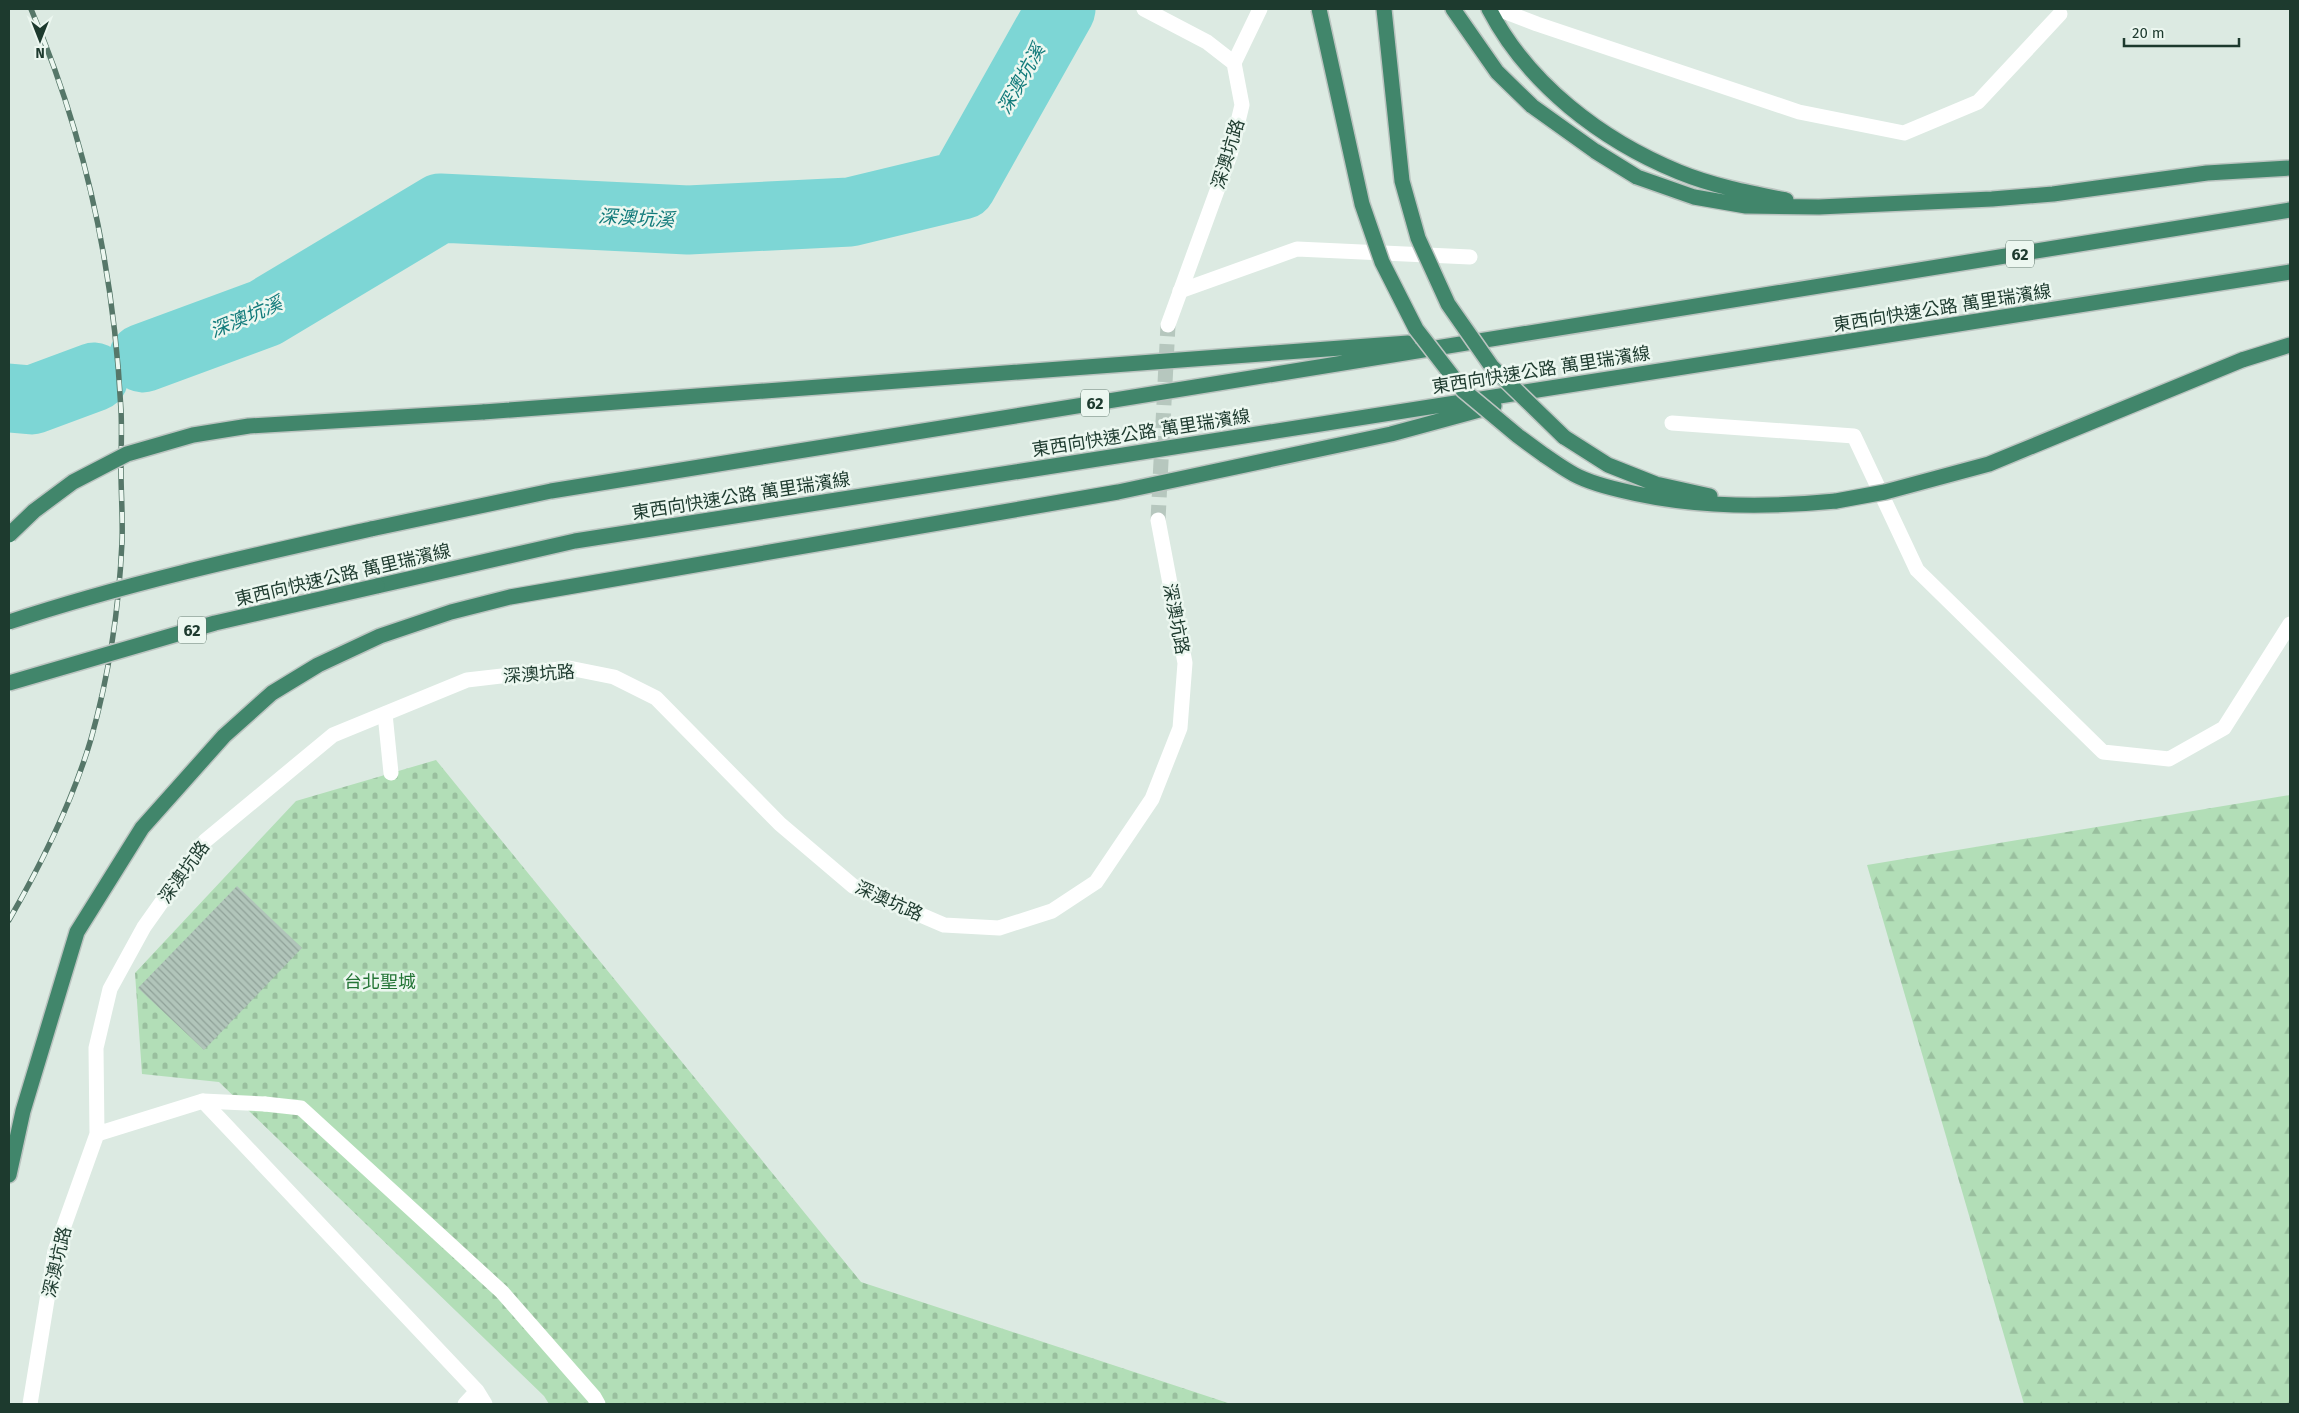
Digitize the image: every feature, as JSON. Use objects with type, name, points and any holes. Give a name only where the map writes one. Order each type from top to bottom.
[{"type":"highway","points":[[1319,9],[1362,204],[1386,270],[1416,329],[1463,390],[1518,436],[1570,473],[1607,487],[1651,498],[1720,505],[1788,506],[1836,501],[1885,492],[1989,464],[2242,360],[2290,345]]},
{"type":"highway","points":[[1384,9],[1402,181],[1418,238],[1448,304],[1492,367],[1564,437],[1608,465],[1656,484],[1712,496],[1788,506]]},
{"type":"highway","points":[[1453,9],[1497,72],[1532,106],[1595,151],[1637,176],[1694,198],[1746,206],[1819,207],[1992,199],[2053,194],[2207,173],[2290,168]]},
{"type":"highway","points":[[1489,9],[1498,26],[1518,54],[1541,81],[1582,117],[1635,150],[1679,172],[1728,188],[1819,207]]},
{"type":"highway","name":"東西向快速公路 萬里瑞濱線","points":[[9,622],[52,608],[241,558],[551,491],[2290,210]]},
{"type":"highway","name":"東西向快速公路 萬里瑞濱線","points":[[9,683],[215,623],[575,541],[2290,272]]},
{"type":"highway","points":[[9,535],[34,511],[73,482],[127,454],[193,434],[249,426],[483,412],[1510,336]]},
{"type":"highway","points":[[9,1175],[23,1111],[78,932],[142,828],[224,736],[272,693],[318,665],[380,636],[451,612],[510,597],[1118,492],[1392,434],[1577,384]]},
{"type":"street","points":[[1144,9],[1207,42],[1234,63],[1260,9]]},
{"type":"street","points":[[1498,9],[1537,24],[1799,112],[1904,133],[1978,102],[2060,14]]},
{"type":"street","name":"深澳坑路","points":[[1168,325],[1230,155],[1242,105],[1234,63]]},
{"type":"street","points":[[1180,291],[1297,249],[1470,257]]},
{"type":"street","points":[[1672,423],[1854,436],[1917,570],[2103,752],[2168,759],[2224,728],[2290,624]]},
{"type":"street","name":"深澳坑路","points":[[30,1404],[56,1251],[97,1134],[96,1048],[110,989],[144,927],[205,841],[333,735],[467,680],[569,668],[614,677],[656,698],[780,824],[853,886],[944,925],[999,928],[1052,910],[1096,882],[1152,799],[1173,746],[1180,728],[1185,663],[1158,520]]},
{"type":"street","points":[[385,714],[390,773]]},
{"type":"street","points":[[203,1100],[477,1391],[485,1404]]},
{"type":"street","points":[[97,1134],[203,1100],[301,1108],[502,1292],[594,1397],[598,1404]]},
{"type":"street","points":[[465,1404],[477,1391]]},
{"type":"green space","name":"台北聖城","points":[[436,760],[861,1282],[1231,1404],[549,1404],[544,1396],[219,1082],[142,1074],[135,973],[296,801]]},
{"type":"green space","points":[[2290,795],[2290,1404],[2024,1404],[1867,865]]},
{"type":"building","points":[[237,886],[302,948],[204,1050],[138,988]]},
{"type":"waterway","name":"深澳坑溪","points":[[143,358],[265,313],[440,208],[688,220],[850,212],[962,185],[1061,9]]},
{"type":"waterway","name":"深澳坑溪","points":[[9,398],[32,400],[94,377]]},
{"type":"tunnel","points":[[1158,520],[1168,325]]},
{"type":"railway","points":[[9,920],[55,832],[75,786],[91,739],[103,691],[112,642],[121,567],[122,533],[121,410],[112,307],[104,256],[94,205],[67,105],[31,9]]}]
